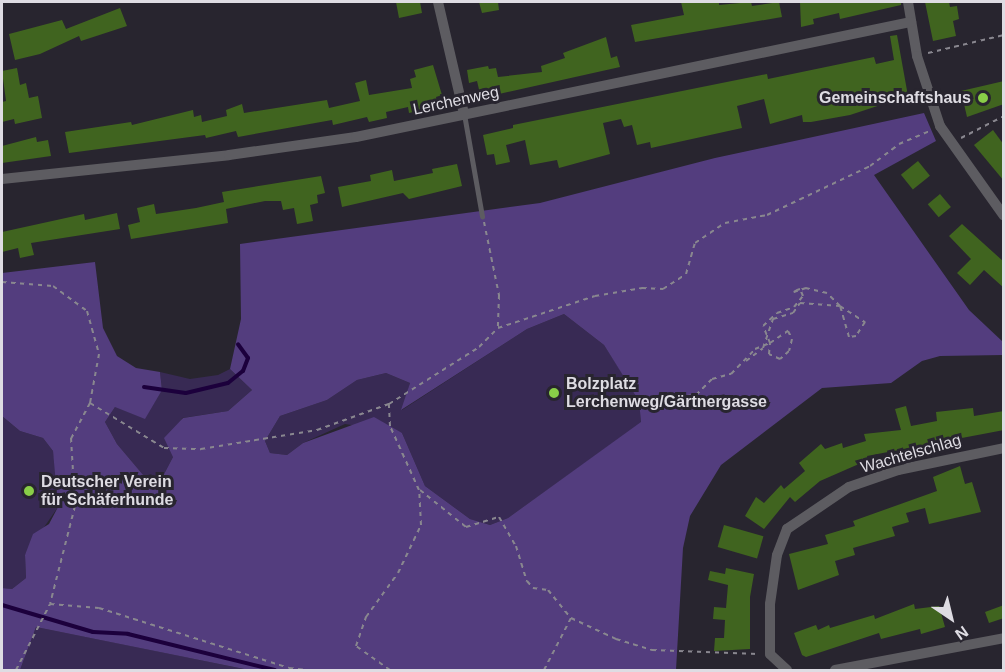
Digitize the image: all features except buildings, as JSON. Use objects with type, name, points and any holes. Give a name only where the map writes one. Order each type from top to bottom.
[{"type":"street","points":[[438,2],[464,114]]},
{"type":"street","points":[[908,2],[917,56],[940,126],[1004,216]]},
{"type":"street","name":"Lerchenweg","points":[[2,179],[229,155],[356,136],[911,22]]},
{"type":"street","name":"Wachtelschlag","points":[[770,654],[770,604],[777,555],[787,529],[849,487],[898,470],[1004,448]]},
{"type":"street","points":[[835,670],[1004,638]]},
{"type":"street","points":[[770,654],[787,670]]},
{"type":"lane","points":[[464,114],[482,216]]},
{"type":"path","points":[[917,56],[1004,35]]},
{"type":"path","points":[[950,143],[1004,116]]},
{"type":"path","points":[[90,403],[164,448],[201,448],[316,429],[388,404],[479,348],[498,328],[595,296],[642,288],[663,290],[686,274],[695,243],[725,223],[767,215],[870,166],[899,144],[940,126]]},
{"type":"path","points":[[482,216],[499,295],[498,328]]},
{"type":"path","points":[[2,282],[53,286],[87,311],[99,354],[90,403],[71,438],[75,506],[50,604],[16,670]]},
{"type":"path","points":[[659,393],[678,397],[696,395],[712,380],[731,374],[755,349],[770,343],[779,333],[788,331],[791,345],[780,359],[770,354],[770,343],[763,326],[777,313],[794,307],[803,296],[801,291],[806,288],[827,293],[840,306],[865,322],[856,336],[849,337],[840,306]]},
{"type":"path","points":[[764,345],[773,319],[793,313],[800,303],[840,306]]},
{"type":"path","points":[[2,315],[2,354]]},
{"type":"path","points":[[388,404],[390,426],[417,488],[421,525],[398,573],[366,617],[356,646],[390,670]]},
{"type":"path","points":[[417,488],[466,527],[499,517],[516,546],[527,581],[533,588],[548,590],[572,618],[616,639],[652,650],[679,654],[770,654]]},
{"type":"path","points":[[50,604],[99,608],[307,670]]},
{"type":"path","points":[[544,670],[572,618]]},
{"type":"shaded area","points":[[924,113],[936,141],[874,175],[969,310],[1003,342],[1004,355],[940,356],[922,361],[891,383],[822,388],[721,465],[690,516],[683,548],[676,670],[249,670],[36,627],[20,670],[2,670],[2,588],[12,589],[26,578],[25,555],[33,534],[49,524],[58,507],[53,451],[43,438],[20,431],[2,416],[2,273],[95,262],[103,328],[117,356],[136,368],[160,372],[162,390],[145,419],[115,407],[105,422],[117,444],[144,476],[162,478],[173,457],[164,438],[183,418],[228,411],[252,390],[230,369],[241,319],[240,244],[540,203],[715,158]],"holes":[[[564,314],[604,345],[639,401],[641,422],[508,518],[490,525],[470,519],[425,486],[402,433],[374,417],[303,443],[287,455],[270,453],[265,441],[280,416],[327,400],[357,380],[386,373],[410,383],[401,410],[527,329]]]},
{"type":"shaded area","points":[[564,314],[604,345],[640,401],[641,423],[508,518],[490,525],[470,519],[425,486],[402,433],[345,424],[303,443],[287,455],[270,453],[265,441],[280,416],[327,400],[357,380],[386,373],[410,383],[402,410],[527,329]]},
{"type":"shaded area","points":[[230,369],[252,390],[228,411],[182,418],[173,457],[162,478],[144,476],[117,444],[105,422],[115,407],[162,390],[160,372],[190,379],[218,375]]},
{"type":"shaded area","name":"Deutscher Verein für Schäferhunde","points":[[2,416],[20,431],[43,438],[53,451],[57,476],[58,507],[25,555],[26,578],[12,589],[2,588]]},
{"type":"shaded area","points":[[36,627],[121,644],[249,670],[20,670]]},
{"type":"waterway","points":[[144,387],[186,393],[228,383],[243,371],[248,358],[238,344]]},
{"type":"waterway","points":[[2,605],[93,632],[128,634],[275,670]]},
{"type":"place","name":"Gemeinschaftshaus","points":[[983,98]]},
{"type":"place","name":"Bolzplatz Lerchenweg/Gärtnergasse","points":[[554,393]]},
{"type":"place","name":"Deutscher Verein für Schäferhunde","points":[[29,491]]}]
